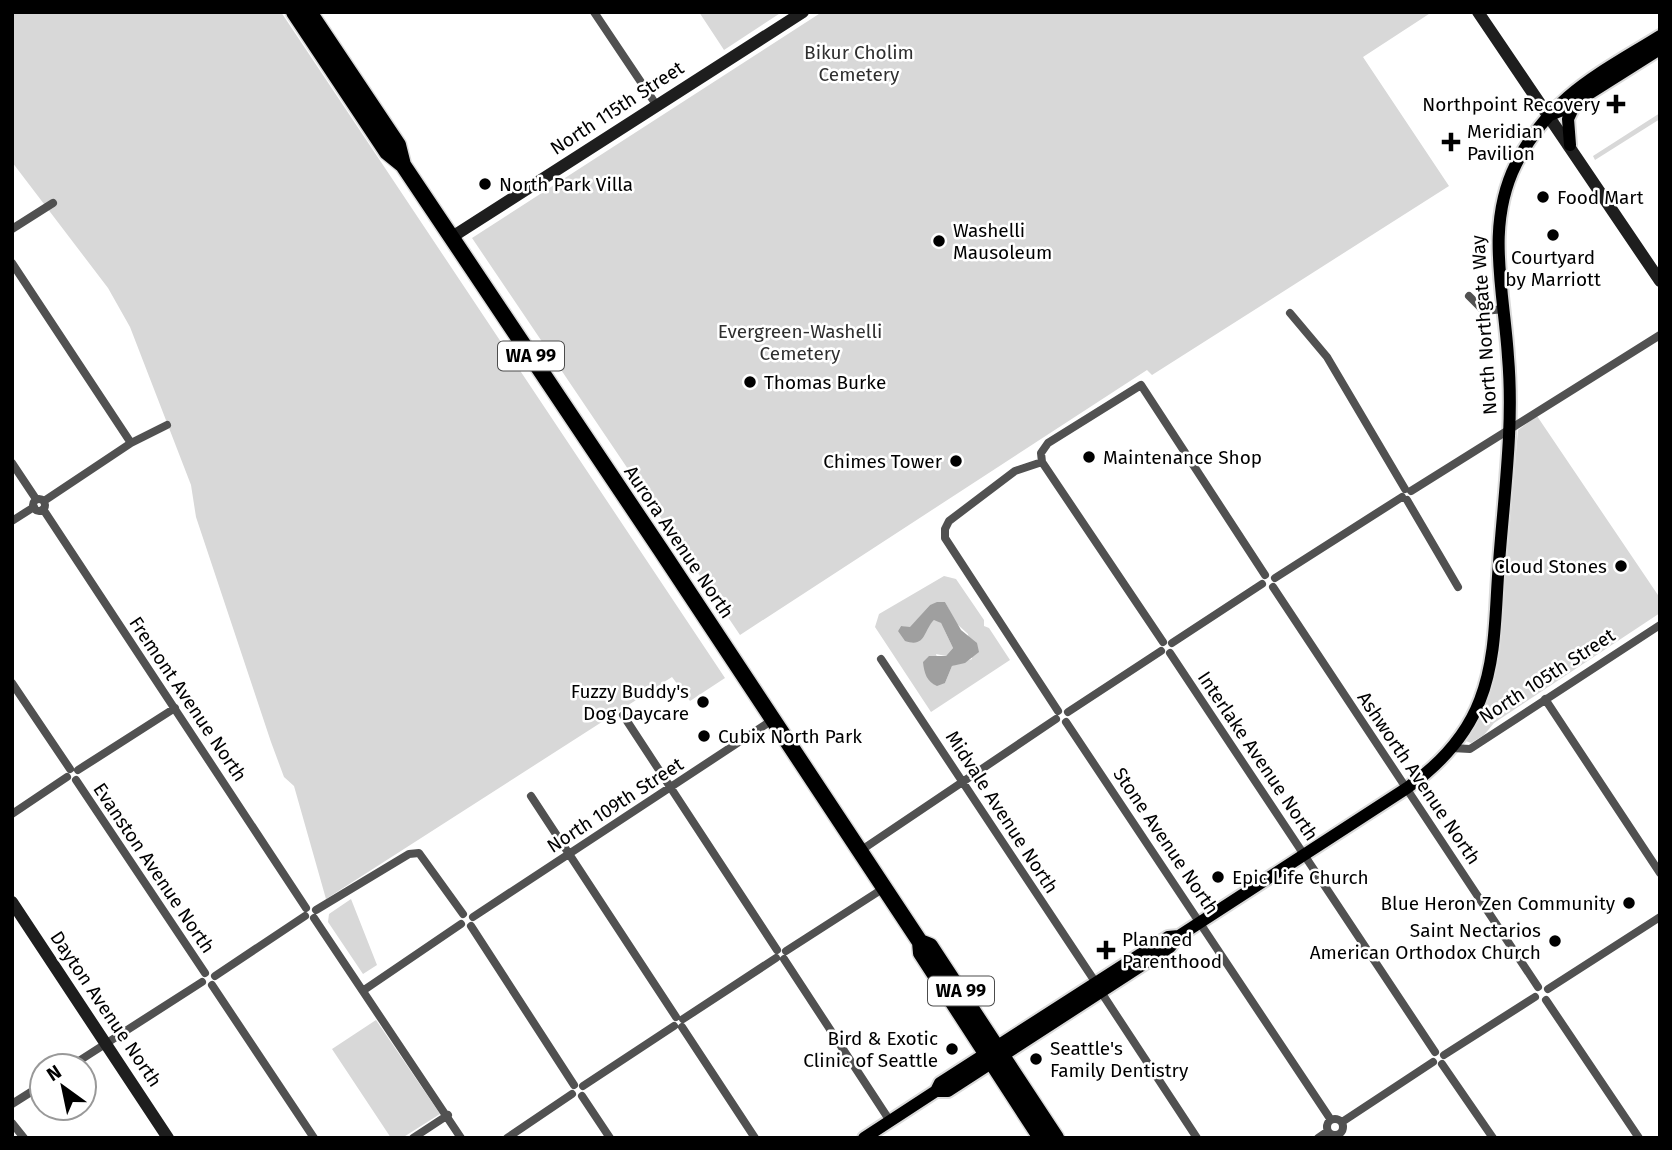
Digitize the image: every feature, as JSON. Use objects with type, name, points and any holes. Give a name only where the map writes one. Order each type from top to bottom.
[{"type":"highway","name":"Aurora Avenue North","points":[[294,12],[387,152],[403,165],[452,237],[920,942],[930,946],[995,1054],[1041,1138]]},
{"type":"highway","name":"Aurora Avenue North","points":[[309,12],[398,145],[403,165]]},
{"type":"highway","name":"Aurora Avenue North","points":[[995,1054],[1056,1138]]},
{"type":"main road","name":"North Northgate Way","points":[[995,1054],[1099,987],[1168,937],[1180,936],[1407,788],[1452,748],[1475,713],[1491,661],[1510,428],[1510,383],[1497,238],[1500,207],[1516,164],[1559,101],[1660,36]]},
{"type":"main road","points":[[1547,116],[1576,102],[1660,49]]},
{"type":"main road","points":[[1570,145],[1568,119],[1576,102]]},
{"type":"main road","points":[[864,1138],[936,1091],[948,1091],[995,1054]]},
{"type":"street","points":[[594,12],[657,106]]},
{"type":"street","name":"North 115th Street","points":[[452,237],[803,12]]},
{"type":"street","points":[[1481,13],[1547,116],[1570,145],[1660,281]]},
{"type":"street","points":[[12,229],[53,203]]},
{"type":"street","points":[[12,262],[131,443]]},
{"type":"street","points":[[1469,296],[1484,312],[1504,309]]},
{"type":"street","points":[[1290,313],[1326,358],[1458,587]]},
{"type":"street","points":[[860,851],[1264,580],[1275,578],[1660,335]]},
{"type":"street","points":[[1042,462],[1041,453],[1048,443],[1141,385],[1268,589],[1273,587],[1275,578]]},
{"type":"street","points":[[12,521],[131,443],[167,425]]},
{"type":"street","name":"Stone Avenue North","points":[[1042,462],[1015,471],[962,511],[945,529],[945,538],[1331,1120]]},
{"type":"street","name":"Interlake Avenue North","points":[[1042,462],[1493,1138]]},
{"type":"street","name":"Fremont Avenue North","points":[[12,463],[461,1138]]},
{"type":"street","name":"Ashworth Avenue North","points":[[1273,587],[1538,987]]},
{"type":"street","name":"North 105th Street","points":[[1452,748],[1470,749],[1660,625]]},
{"type":"street","name":"Midvale Avenue North","points":[[881,659],[1197,1138]]},
{"type":"street","name":"Evanston Avenue North","points":[[12,683],[205,973]]},
{"type":"street","points":[[1545,699],[1660,873]]},
{"type":"street","points":[[12,814],[175,708]]},
{"type":"street","points":[[623,715],[890,1121]]},
{"type":"street","name":"North 109th Street","points":[[468,916],[569,854],[774,719]]},
{"type":"street","points":[[531,796],[755,1138]]},
{"type":"street","points":[[93,1052],[202,982],[213,980],[310,913],[409,854],[419,853],[468,916],[471,926],[610,1138]]},
{"type":"street","points":[[507,1138],[884,888]]},
{"type":"street","name":"Dayton Avenue North","points":[[12,902],[168,1138]]},
{"type":"street","points":[[364,990],[461,924],[468,916]]},
{"type":"street","points":[[1318,1138],[1328,1131],[1331,1120],[1342,1122],[1535,997],[1538,987],[1548,989],[1660,917]]},
{"type":"street","points":[[461,924],[471,926]]},
{"type":"street","points":[[202,982],[205,973],[213,980],[314,1138]]},
{"type":"street","points":[[1546,1000],[1548,989]]},
{"type":"street","points":[[1535,997],[1546,1000],[1639,1138]]},
{"type":"street","points":[[12,1104],[28,1094]]},
{"type":"street","points":[[413,1138],[448,1115]]},
{"type":"street","points":[[1328,1131],[1341,1135],[1342,1122]]},
{"type":"street","points":[[12,1123],[24,1138]]},
{"type":"green space","points":[[12,12],[281,12],[725,678],[690,701],[672,677],[326,899],[294,786],[284,777],[271,742],[196,517],[191,485],[130,327],[108,288],[12,162]]},
{"type":"green space","name":"Bikur Cholim Cemetery","points":[[699,12],[782,12],[724,50]]},
{"type":"green space","name":"Evergreen-Washelli Cemetery","points":[[822,12],[1432,12],[1363,57],[1449,186],[1152,375],[1147,370],[740,635],[472,238]]},
{"type":"green space","points":[[1660,113],[1660,119],[1595,160],[1593,156]]},
{"type":"green space","points":[[1537,416],[1660,598],[1660,613],[1494,723],[1484,735],[1471,743],[1466,741],[1487,703],[1498,662],[1518,430]]},
{"type":"green space","points":[[944,576],[956,579],[984,620],[984,626],[989,628],[1010,660],[931,712],[875,627],[879,614]],"holes":[[[945,602],[956,623],[968,634],[972,659],[952,666],[945,683],[936,654],[946,656],[953,648],[941,623],[935,619],[930,624],[898,631],[901,626],[910,628],[930,605]]]},
{"type":"green space","points":[[351,899],[377,965],[363,974],[328,922],[329,914]]},
{"type":"green space","points":[[376,1020],[440,1114],[402,1138],[391,1138],[332,1049]]},
{"type":"shaded area","points":[[945,602],[961,630],[977,643],[979,652],[965,663],[952,666],[945,683],[937,686],[927,677],[923,662],[929,656],[946,656],[953,648],[941,623],[934,620],[921,640],[912,643],[905,641],[898,631],[901,626],[910,627],[930,605]]},
{"type":"place","name":"Northpoint Recovery","points":[[1616,104]]},
{"type":"place","name":"Meridian Pavilion","points":[[1451,142]]},
{"type":"place","name":"North Park Villa","points":[[485,184]]},
{"type":"place","name":"Food Mart","points":[[1543,197]]},
{"type":"place","name":"Courtyard by Marriott","points":[[1553,235]]},
{"type":"place","name":"Washelli Mausoleum","points":[[939,241]]},
{"type":"place","name":"Thomas Burke","points":[[750,382]]},
{"type":"place","name":"Maintenance Shop","points":[[1089,457]]},
{"type":"place","name":"Chimes Tower","points":[[956,461]]},
{"type":"place","name":"Cloud Stones","points":[[1621,566]]},
{"type":"place","name":"Fuzzy Buddy's Dog Daycare","points":[[703,702]]},
{"type":"place","name":"Cubix North Park","points":[[704,736]]},
{"type":"place","name":"Epic Life Church","points":[[1218,877]]},
{"type":"place","name":"Blue Heron Zen Community","points":[[1629,903]]},
{"type":"place","name":"Saint Nectarios American Orthodox Church","points":[[1555,941]]},
{"type":"place","name":"Planned Parenthood","points":[[1106,950]]},
{"type":"place","name":"Bird & Exotic Clinic of Seattle","points":[[952,1049]]},
{"type":"place","name":"Seattle's Family Dentistry","points":[[1036,1059]]}]
